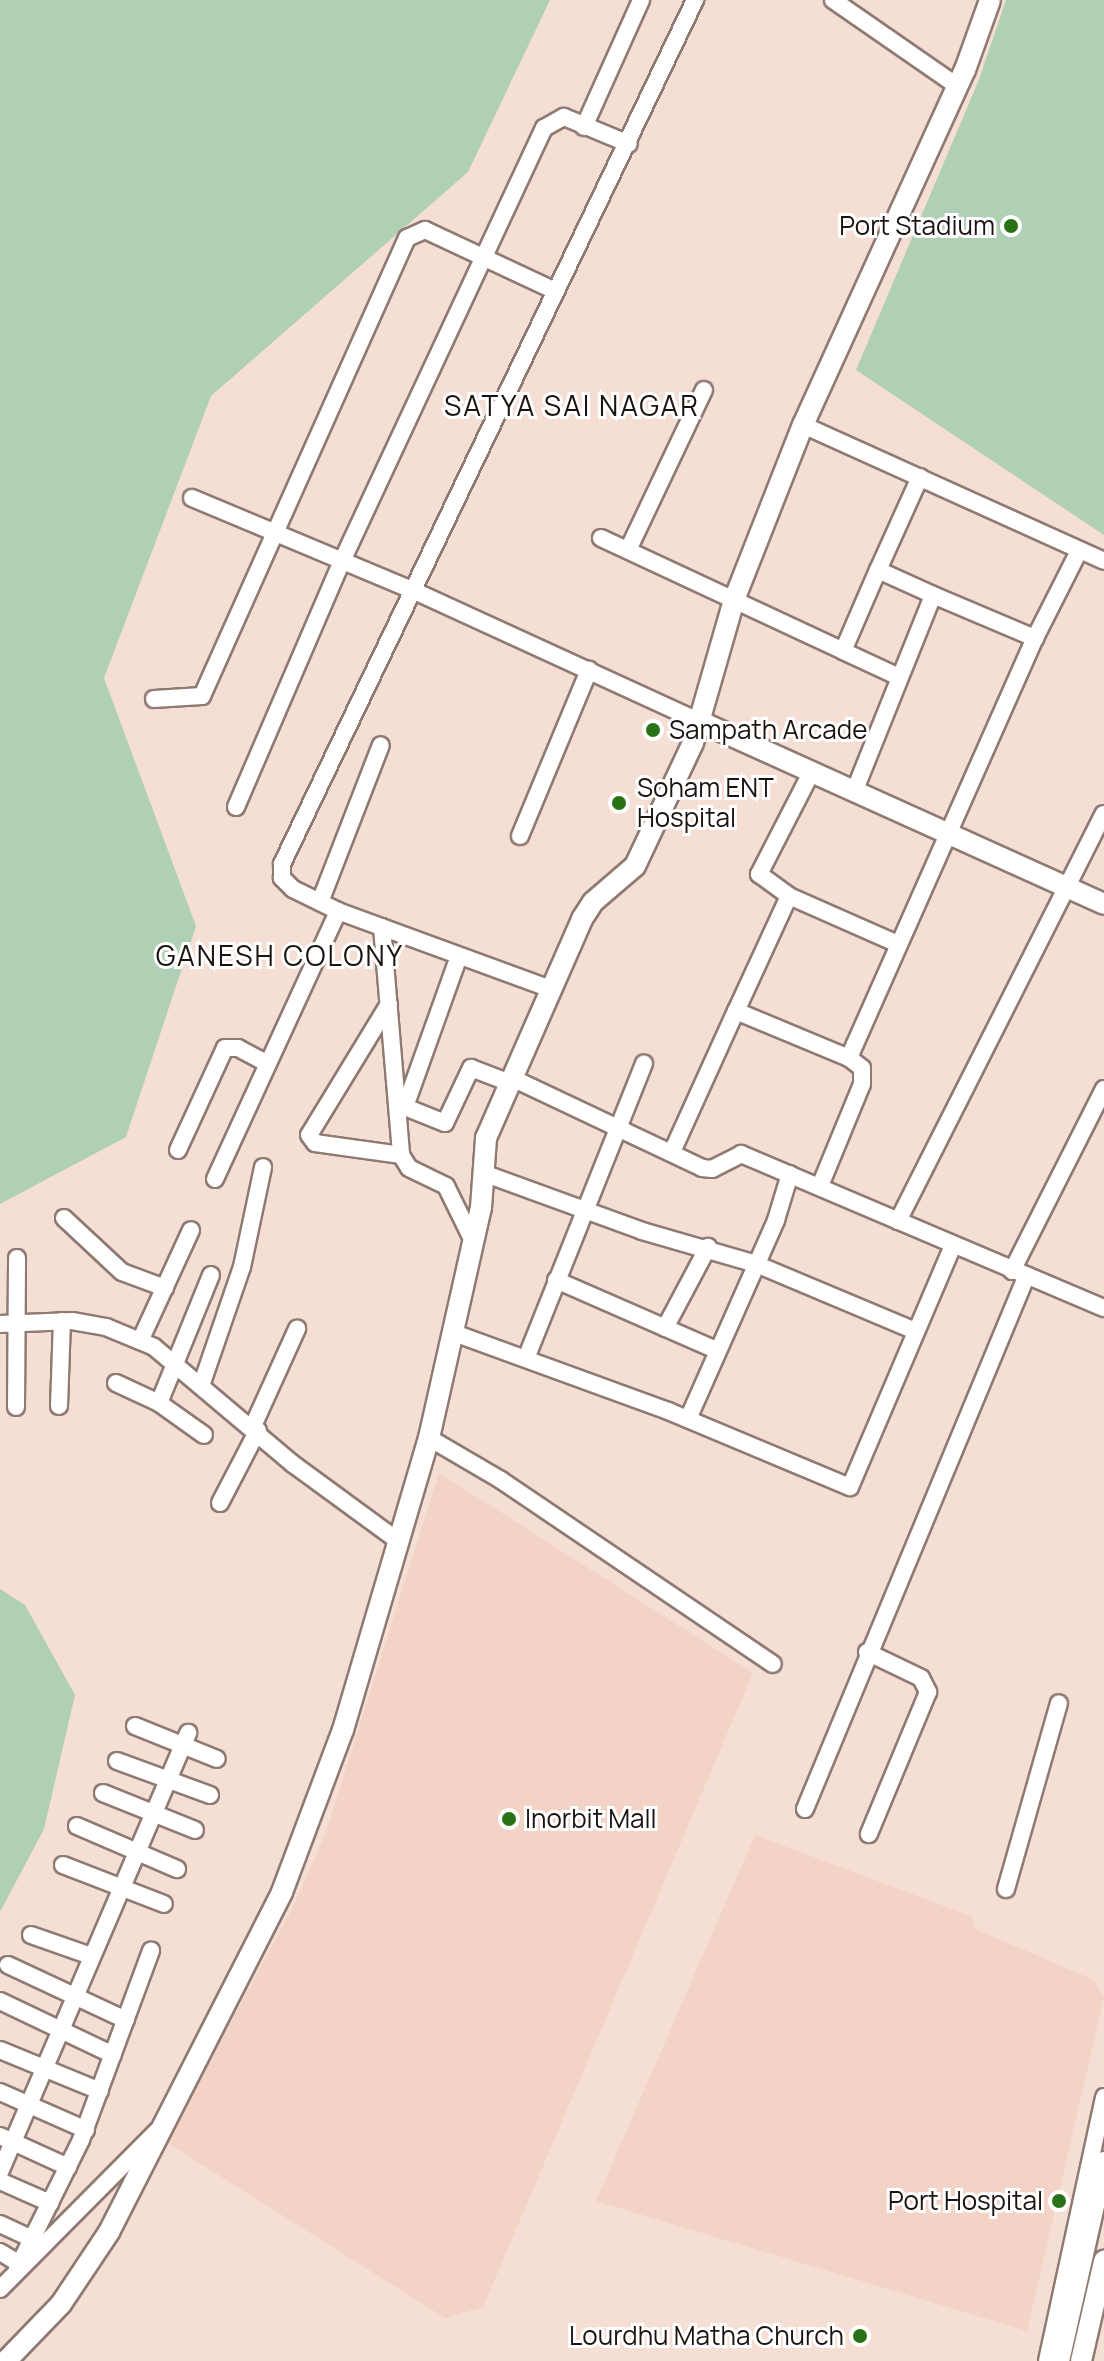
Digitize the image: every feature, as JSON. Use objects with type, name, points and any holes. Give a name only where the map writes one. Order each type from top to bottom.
[{"type":"main road","points":[[6,2361],[87,2267],[167,2121],[282,1892],[343,1730],[429,1438],[474,1243],[486,1138],[548,988],[593,902],[635,866],[701,722],[734,600],[803,425],[957,86],[990,0]]},
{"type":"main road","points":[[701,722],[1104,904]]},
{"type":"main road","points":[[1059,2361],[1104,2162]]},
{"type":"main road","points":[[1081,2361],[1104,2261]]},
{"type":"street","points":[[584,127],[641,0]]},
{"type":"street","points":[[548,988],[338,911],[293,889],[282,878],[282,864],[410,589],[629,144],[695,0]]},
{"type":"street","points":[[833,0],[957,86]]},
{"type":"street","points":[[236,807],[342,561],[544,128],[564,117],[629,144]]},
{"type":"street","points":[[154,699],[202,696],[407,238],[425,230],[484,254],[555,291]]},
{"type":"street","points":[[628,550],[704,390]]},
{"type":"street","points":[[803,425],[1104,561]]},
{"type":"street","points":[[843,651],[920,477]]},
{"type":"street","points":[[192,498],[410,589],[701,722]]},
{"type":"street","points":[[601,538],[897,676]]},
{"type":"street","points":[[849,1058],[1035,638],[1079,551]]},
{"type":"street","points":[[878,570],[1035,638]]},
{"type":"street","points":[[854,792],[897,676],[933,595]]},
{"type":"street","points":[[520,836],[589,670]]},
{"type":"street","points":[[320,902],[381,745]]},
{"type":"street","points":[[811,773],[760,867],[762,880],[789,896],[898,944]]},
{"type":"street","points":[[898,1221],[1104,814]]},
{"type":"street","points":[[672,1152],[789,896]]},
{"type":"street","points":[[215,1179],[338,911]]},
{"type":"street","points":[[382,927],[401,1155],[409,1168],[446,1186],[474,1243]]},
{"type":"street","points":[[459,956],[405,1107],[445,1123],[471,1068],[511,1080],[620,1131],[712,1169],[741,1154],[1104,1308]]},
{"type":"street","points":[[389,1004],[309,1135],[315,1143],[401,1155]]},
{"type":"street","points":[[736,1011],[849,1058],[862,1068],[862,1084],[820,1186]]},
{"type":"street","points":[[178,1150],[225,1048],[238,1048],[266,1063]]},
{"type":"street","points":[[527,1356],[620,1131],[644,1063]]},
{"type":"street","points":[[805,1809],[1019,1274],[1104,1089]]},
{"type":"street","points":[[202,1383],[242,1267],[263,1167]]},
{"type":"street","points":[[483,1173],[587,1213],[708,1247],[756,1264],[913,1330]]},
{"type":"street","points":[[688,1419],[756,1264],[790,1174]]},
{"type":"street","points":[[64,1218],[122,1272],[165,1288]]},
{"type":"street","points":[[140,1341],[191,1230]]},
{"type":"street","points":[[454,1333],[527,1356],[850,1487],[913,1330],[953,1245]]},
{"type":"street","points":[[665,1328],[708,1247]]},
{"type":"street","points":[[16,1407],[17,1258]]},
{"type":"street","points":[[159,1403],[179,1364],[211,1275]]},
{"type":"street","points":[[556,1280],[716,1350]]},
{"type":"street","points":[[59,1406],[62,1321]]},
{"type":"street","points":[[0,1324],[62,1321],[106,1327],[140,1341],[179,1364],[256,1428],[293,1464],[397,1540]]},
{"type":"street","points":[[220,1503],[256,1428],[297,1329]]},
{"type":"street","points":[[116,1383],[159,1403],[204,1435]]},
{"type":"street","points":[[429,1438],[501,1480],[773,1664]]},
{"type":"street","points":[[867,1652],[921,1678],[928,1692],[869,1834]]},
{"type":"street","points":[[1006,1889],[1059,1703]]},
{"type":"street","points":[[135,1726],[185,1739],[217,1759]]},
{"type":"street","points":[[0,2172],[6,2138],[29,2104],[185,1739]]},
{"type":"street","points":[[117,1761],[210,1795]]},
{"type":"street","points":[[103,1793],[195,1830]]},
{"type":"street","points":[[77,1826],[177,1869]]},
{"type":"street","points":[[63,1865],[164,1904]]},
{"type":"street","points":[[31,1935],[91,1956]]},
{"type":"street","points":[[18,2267],[86,2130],[151,1951]]},
{"type":"street","points":[[8,1965],[126,2020]]},
{"type":"street","points":[[0,2001],[113,2055]]},
{"type":"street","points":[[0,2050],[100,2091]]},
{"type":"street","points":[[0,2092],[86,2130]]},
{"type":"street","points":[[1047,2361],[1104,2097]]},
{"type":"street","points":[[0,2289],[18,2267],[167,2121]]},
{"type":"street","points":[[6,2138],[68,2167]]},
{"type":"street","points":[[0,2181],[50,2203]]},
{"type":"street","points":[[0,2224],[32,2239]]},
{"type":"street","points":[[0,2252],[18,2267]]},
{"type":"shaded area","points":[[439,1473],[753,1673],[483,2307],[445,2318],[166,2142],[293,1907],[326,1832]]},
{"type":"shaded area","points":[[755,1835],[971,1916],[975,1929],[1094,1980],[1104,1997],[1027,2331],[596,2201]]},
{"type":"green space","points":[[0,0],[550,0],[468,172],[211,396],[104,678],[196,926],[126,1137],[0,1204]]},
{"type":"green space","name":"Port Stadium","points":[[1006,0],[1104,0],[1104,535],[856,370],[978,82]]},
{"type":"green space","points":[[0,1589],[25,1605],[75,1695],[44,1829],[0,1912]]},
{"type":"place","name":"Port Stadium","points":[[1011,226]]},
{"type":"place","name":"Sampath Arcade","points":[[653,730]]},
{"type":"place","name":"Soham ENT Hospital","points":[[619,803]]},
{"type":"place","name":"Inorbit Mall","points":[[509,1819]]},
{"type":"place","name":"Port Hospital","points":[[1059,2201]]},
{"type":"place","name":"Lourdhu Matha Church","points":[[860,2336]]},
{"type":"district","name":"SATYA SAI NAGAR","points":[[572,405]]},
{"type":"district","name":"GANESH COLONY","points":[[280,955]]}]
